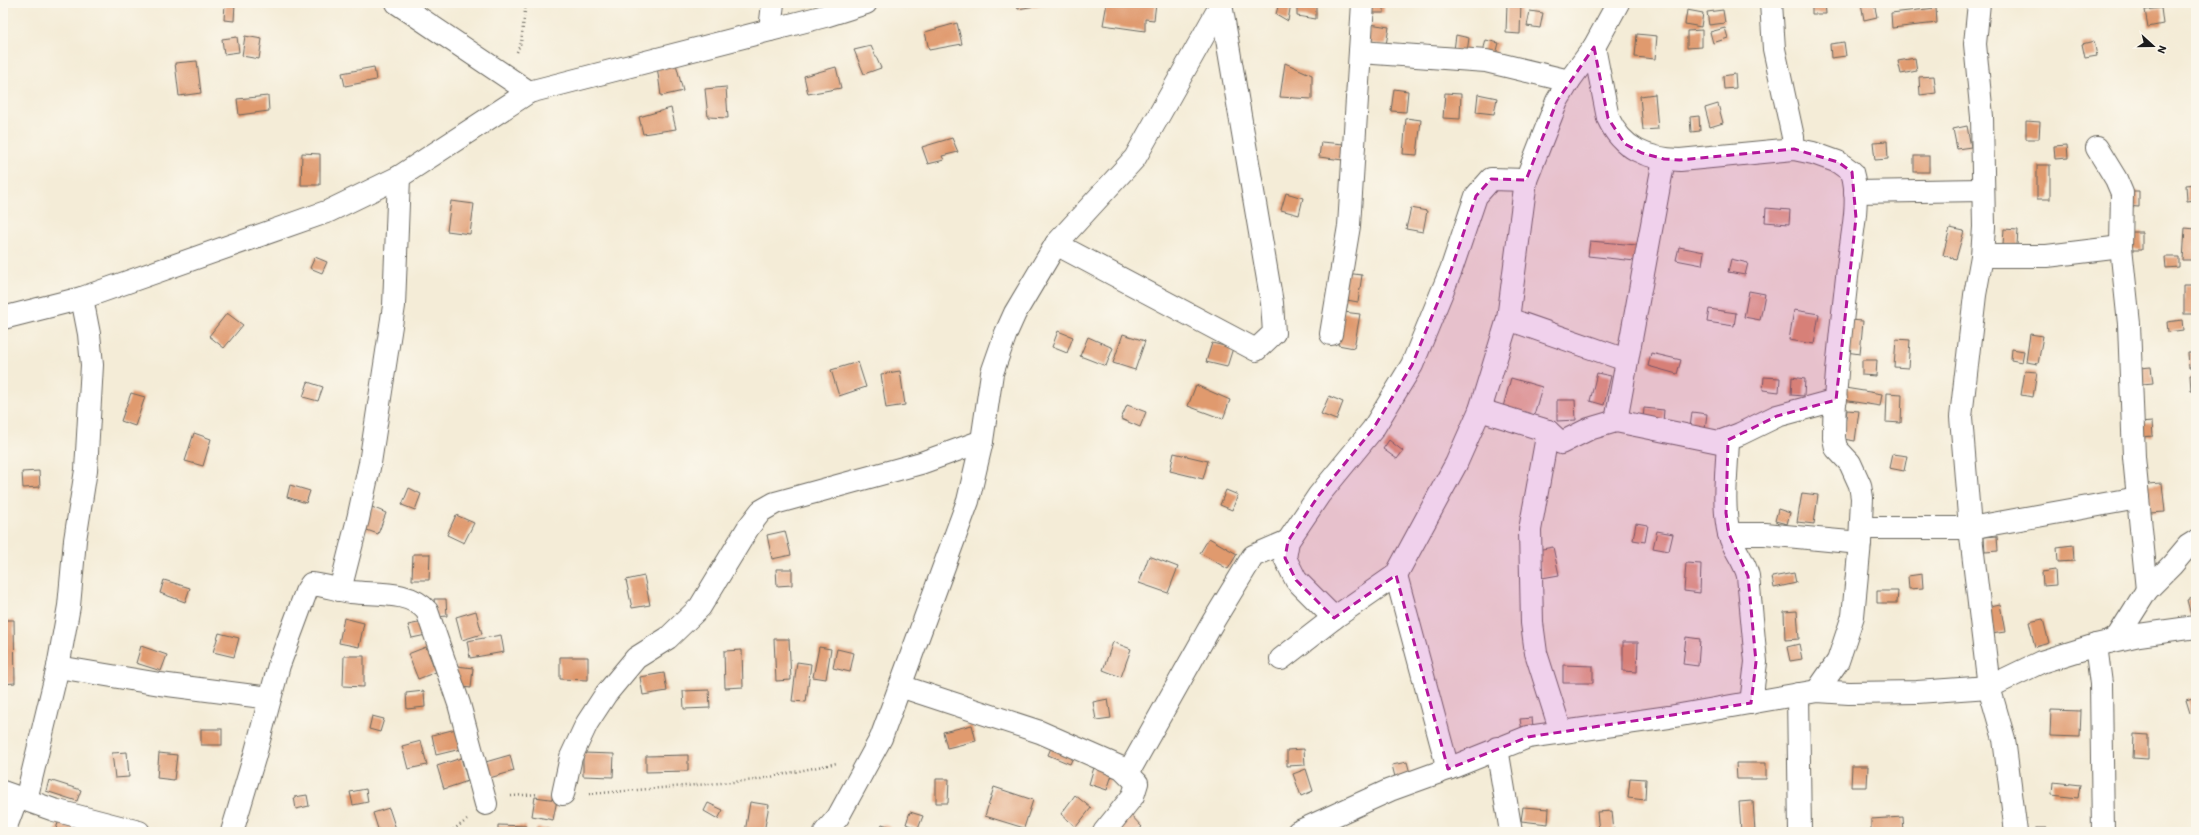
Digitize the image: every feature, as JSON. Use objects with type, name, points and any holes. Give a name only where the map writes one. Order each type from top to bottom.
[{"type":"street","points":[[397,3],[529,92]]},
{"type":"street","points":[[770,30],[773,3]]},
{"type":"street","points":[[3,318],[82,298],[329,211],[398,177],[529,92],[825,16],[866,3]]},
{"type":"street","points":[[1331,334],[1349,226],[1363,3]]},
{"type":"street","points":[[1281,659],[1334,618],[1396,575],[1456,464],[1480,410],[1508,319],[1526,180],[1546,125],[1569,81],[1594,47],[1618,3]]},
{"type":"street","points":[[1771,3],[1774,49],[1794,149]]},
{"type":"street","points":[[1979,3],[1976,44],[1982,117],[1982,190],[1984,227],[1982,256],[1975,295],[1961,417],[1970,528],[1989,687],[2004,739],[2016,832]]},
{"type":"street","points":[[1056,244],[1256,350],[1274,333],[1272,303],[1222,4]]},
{"type":"street","points":[[825,832],[838,817],[881,738],[968,501],[982,441],[992,373],[1006,333],[1015,313],[1056,244],[1135,158],[1222,4]]},
{"type":"street","points":[[1594,47],[1608,118],[1613,128],[1625,144],[1642,153],[1664,159],[1794,149],[1813,153],[1846,166],[1852,172],[1855,192],[1856,218],[1843,313],[1836,400],[1835,444],[1850,463],[1860,485],[1862,498],[1861,536],[1853,616],[1838,661],[1808,693],[1800,832]]},
{"type":"street","points":[[1360,52],[1486,60],[1569,81]]},
{"type":"street","points":[[2097,148],[2116,179],[2122,193],[2121,247],[2129,324],[2138,498],[2147,590]]},
{"type":"street","points":[[1616,421],[1626,360],[1647,260],[1664,159]]},
{"type":"street","points":[[340,590],[370,463],[394,306],[398,177]]},
{"type":"street","points":[[1334,618],[1296,580],[1285,558],[1288,541],[1319,495],[1373,429],[1412,365],[1451,270],[1476,196],[1491,179],[1526,180]]},
{"type":"street","points":[[1855,192],[1982,190]]},
{"type":"street","points":[[1982,256],[2046,256],[2121,247]]},
{"type":"street","points":[[4,832],[58,667],[69,606],[75,540],[86,470],[92,364],[89,334],[82,298]]},
{"type":"street","points":[[1508,319],[1626,360]]},
{"type":"street","points":[[1480,410],[1548,431],[1561,443],[1589,429],[1616,421],[1714,442],[1728,440],[1776,416],[1836,400]]},
{"type":"street","points":[[1548,431],[1530,530],[1532,623],[1536,653],[1562,732]]},
{"type":"street","points":[[1728,440],[1726,513],[1729,534],[1747,568],[1756,662],[1751,703]]},
{"type":"street","points":[[563,794],[571,757],[587,723],[606,694],[636,658],[668,638],[700,607],[748,528],[761,512],[782,501],[921,463],[982,441]]},
{"type":"street","points":[[1729,534],[1861,536],[1970,528],[2138,498]]},
{"type":"street","points":[[1128,772],[1214,620],[1253,556],[1288,541]]},
{"type":"street","points":[[2103,643],[2118,636],[2147,590],[2172,565],[2188,546],[2196,541]]},
{"type":"street","points":[[1396,575],[1448,769]]},
{"type":"street","points":[[232,832],[255,756],[279,665],[308,586],[311,584],[318,584],[340,590],[394,595],[418,602],[427,611],[459,704],[486,804]]},
{"type":"street","points":[[1298,832],[1390,790],[1528,737],[1808,693],[1917,692],[1989,687],[2041,662],[2103,643],[2196,627]]},
{"type":"street","points":[[2103,643],[2101,684],[2103,832]]},
{"type":"street","points":[[58,667],[160,684],[270,698]]},
{"type":"street","points":[[900,686],[1040,732],[1113,763],[1128,772],[1137,783],[1133,796],[1104,832]]},
{"type":"street","points":[[1497,748],[1511,832]]},
{"type":"street","points":[[15,797],[139,832]]},
{"type":"path","points":[[506,77],[521,42],[526,3]]},
{"type":"path","points":[[450,832],[486,804],[511,796],[601,794],[756,780],[818,766],[870,758]]},
{"type":"highlighted area","points":[[1594,47],[1608,118],[1625,144],[1642,153],[1664,159],[1680,160],[1794,149],[1838,162],[1852,172],[1856,218],[1836,400],[1777,416],[1728,440],[1726,513],[1729,534],[1748,576],[1756,662],[1751,703],[1528,737],[1448,769],[1396,575],[1334,618],[1296,580],[1285,558],[1288,541],[1319,495],[1373,429],[1395,394],[1412,365],[1451,270],[1476,196],[1491,179],[1526,180],[1557,101]]},
{"type":"building","points":[[225,3],[235,3],[234,21],[224,20]]},
{"type":"building","points":[[1016,3],[1046,3],[1046,4],[1018,9]]},
{"type":"building","points":[[1107,3],[1156,3],[1154,20],[1145,19],[1145,31],[1103,25]]},
{"type":"building","points":[[1279,3],[1291,3],[1288,21],[1276,14]]},
{"type":"building","points":[[1297,3],[1316,3],[1316,19],[1297,16]]},
{"type":"building","points":[[1368,3],[1384,3],[1384,13],[1368,13]]},
{"type":"building","points":[[1507,3],[1521,3],[1520,34],[1506,33]]},
{"type":"building","points":[[1812,3],[1825,3],[1826,14],[1812,14]]},
{"type":"building","points":[[1861,3],[1874,3],[1877,17],[1864,20]]},
{"type":"building","points":[[1936,8],[1937,23],[1892,28],[1891,13]]},
{"type":"building","points":[[2161,8],[2163,24],[2148,27],[2145,10]]},
{"type":"building","points":[[1687,10],[1703,13],[1701,27],[1685,24]]},
{"type":"building","points":[[1723,10],[1725,23],[1709,25],[1707,12]]},
{"type":"building","points":[[1530,11],[1543,13],[1540,28],[1527,26]]},
{"type":"building","points":[[957,23],[962,44],[929,50],[925,32]]},
{"type":"building","points":[[1370,24],[1389,27],[1386,45],[1367,43]]},
{"type":"building","points":[[1725,28],[1728,38],[1713,43],[1710,32]]},
{"type":"building","points":[[1702,30],[1702,47],[1687,48],[1687,31]]},
{"type":"building","points":[[1637,34],[1657,36],[1655,59],[1635,57]]},
{"type":"building","points":[[1456,35],[1469,38],[1467,52],[1454,50]]},
{"type":"building","points":[[245,36],[262,39],[259,59],[242,56]]},
{"type":"building","points":[[237,37],[239,52],[224,54],[222,39]]},
{"type":"building","points":[[1486,40],[1499,43],[1495,58],[1482,55]]},
{"type":"building","points":[[2094,41],[2097,56],[2085,58],[2082,44]]},
{"type":"building","points":[[1844,42],[1846,56],[1831,58],[1830,44]]},
{"type":"building","points":[[871,46],[881,68],[864,74],[854,50]]},
{"type":"building","points":[[1915,58],[1917,71],[1901,74],[1898,61]]},
{"type":"building","points":[[675,60],[683,91],[661,96],[657,66]]},
{"type":"building","points":[[197,61],[201,93],[179,96],[175,63]]},
{"type":"building","points":[[1285,63],[1312,75],[1312,99],[1280,97]]},
{"type":"building","points":[[374,67],[376,80],[345,86],[342,73]]},
{"type":"building","points":[[836,67],[841,88],[808,94],[804,76]]},
{"type":"building","points":[[1735,74],[1736,88],[1724,89],[1723,76]]},
{"type":"building","points":[[1934,76],[1936,93],[1920,95],[1919,77]]},
{"type":"building","points":[[726,87],[728,118],[708,117],[705,89]]},
{"type":"building","points":[[1394,89],[1408,91],[1406,112],[1391,111]]},
{"type":"building","points":[[1445,93],[1461,94],[1460,119],[1443,118]]},
{"type":"building","points":[[1478,94],[1497,98],[1494,114],[1476,112]]},
{"type":"building","points":[[1655,94],[1658,129],[1643,130],[1640,96]]},
{"type":"building","points":[[268,96],[269,111],[239,115],[237,99]]},
{"type":"building","points":[[1718,104],[1723,123],[1710,127],[1705,108]]},
{"type":"building","points":[[671,108],[676,129],[643,134],[639,117]]},
{"type":"building","points":[[1699,116],[1700,131],[1691,132],[1690,117]]},
{"type":"building","points":[[1406,118],[1421,120],[1417,155],[1403,154]]},
{"type":"building","points":[[2026,121],[2040,122],[2039,139],[2026,139]]},
{"type":"building","points":[[1967,126],[1971,147],[1957,149],[1953,129]]},
{"type":"building","points":[[952,138],[958,152],[942,156],[944,160],[928,164],[922,147]]},
{"type":"building","points":[[1887,141],[1888,159],[1875,160],[1873,142]]},
{"type":"building","points":[[1321,142],[1344,144],[1343,160],[1319,157]]},
{"type":"building","points":[[2067,145],[2068,158],[2055,159],[2054,146]]},
{"type":"building","points":[[302,153],[320,154],[320,185],[301,185]]},
{"type":"building","points":[[1914,156],[1929,156],[1929,172],[1914,172]]},
{"type":"building","points":[[2037,165],[2050,165],[2050,199],[2037,199]]},
{"type":"building","points":[[2196,184],[2196,200],[2187,201],[2186,185]]},
{"type":"building","points":[[2126,191],[2139,191],[2139,207],[2125,206]]},
{"type":"building","points":[[1286,193],[1303,198],[1299,215],[1281,210]]},
{"type":"building","points":[[451,201],[474,204],[470,234],[447,231]]},
{"type":"building","points":[[1411,208],[1427,211],[1423,232],[1406,229]]},
{"type":"building","points":[[1766,208],[1790,210],[1789,224],[1765,222]]},
{"type":"building","points":[[1950,228],[1964,231],[1956,259],[1943,255]]},
{"type":"building","points":[[2185,228],[2196,229],[2196,260],[2183,260]]},
{"type":"building","points":[[2004,229],[2018,230],[2017,245],[2003,245]]},
{"type":"building","points":[[2129,232],[2142,232],[2142,250],[2128,250]]},
{"type":"building","points":[[1590,241],[1637,245],[1635,261],[1588,256]]},
{"type":"building","points":[[1679,247],[1704,252],[1702,265],[1676,260]]},
{"type":"building","points":[[315,257],[327,262],[322,273],[310,268]]},
{"type":"building","points":[[2165,257],[2179,257],[2179,267],[2166,268]]},
{"type":"building","points":[[1731,259],[1748,263],[1745,275],[1728,272]]},
{"type":"building","points":[[1345,273],[1362,275],[1358,302],[1341,299]]},
{"type":"building","points":[[2184,285],[2196,285],[2196,314],[2184,314]]},
{"type":"building","points":[[1749,291],[1765,294],[1760,320],[1744,317]]},
{"type":"building","points":[[1709,309],[1736,313],[1734,326],[1707,322]]},
{"type":"building","points":[[1794,310],[1819,314],[1814,344],[1789,340]]},
{"type":"building","points":[[1343,312],[1360,314],[1354,348],[1338,345]]},
{"type":"building","points":[[227,313],[243,325],[224,348],[209,336]]},
{"type":"building","points":[[1849,320],[1863,321],[1860,354],[1846,352]]},
{"type":"building","points":[[2182,320],[2183,330],[2168,332],[2167,322]]},
{"type":"building","points":[[1058,331],[1073,337],[1067,353],[1052,347]]},
{"type":"building","points":[[1123,334],[1145,341],[1135,370],[1113,363]]},
{"type":"building","points":[[2030,334],[2043,336],[2038,364],[2026,362]]},
{"type":"building","points":[[1088,337],[1113,348],[1106,366],[1080,356]]},
{"type":"building","points":[[1896,339],[1910,340],[1908,368],[1894,367]]},
{"type":"building","points":[[1212,343],[1233,348],[1227,367],[1206,362]]},
{"type":"building","points":[[2012,349],[2024,351],[2022,362],[2011,360]]},
{"type":"building","points":[[1651,353],[1681,360],[1677,374],[1648,366]]},
{"type":"building","points":[[2188,353],[2196,353],[2196,368],[2189,368]]},
{"type":"building","points":[[1862,360],[1877,360],[1876,376],[1862,375]]},
{"type":"building","points":[[858,362],[866,387],[839,396],[831,370]]},
{"type":"building","points":[[2151,367],[2153,383],[2142,384],[2140,368]]},
{"type":"building","points":[[900,371],[905,405],[886,408],[881,374]]},
{"type":"building","points":[[2025,371],[2037,372],[2033,397],[2021,395]]},
{"type":"building","points":[[1597,373],[1611,376],[1604,405],[1590,401]]},
{"type":"building","points":[[2190,375],[2196,375],[2196,391],[2191,391]]},
{"type":"building","points":[[1764,377],[1780,378],[1779,392],[1763,390]]},
{"type":"building","points":[[1792,377],[1805,379],[1804,396],[1791,395]]},
{"type":"building","points":[[1511,378],[1542,387],[1534,415],[1503,407]]},
{"type":"building","points":[[308,382],[323,387],[318,401],[303,397]]},
{"type":"building","points":[[1196,385],[1230,400],[1223,419],[1188,406]]},
{"type":"building","points":[[1845,388],[1882,394],[1880,406],[1843,400]]},
{"type":"building","points":[[131,393],[145,397],[135,426],[121,421]]},
{"type":"building","points":[[1887,393],[1902,394],[1901,423],[1886,422]]},
{"type":"building","points":[[1329,396],[1343,402],[1336,420],[1321,414]]},
{"type":"building","points":[[1557,400],[1575,400],[1576,420],[1557,421]]},
{"type":"building","points":[[1127,405],[1146,412],[1140,427],[1121,419]]},
{"type":"building","points":[[1644,408],[1664,410],[1663,422],[1643,420]]},
{"type":"building","points":[[1847,410],[1859,411],[1855,441],[1843,439]]},
{"type":"building","points":[[1692,412],[1707,414],[1705,429],[1690,428]]},
{"type":"building","points":[[2152,422],[2153,436],[2141,437],[2140,423]]},
{"type":"building","points":[[194,433],[211,439],[203,466],[185,461]]},
{"type":"building","points":[[1389,440],[1403,451],[1397,459],[1383,449]]},
{"type":"building","points":[[1174,453],[1208,461],[1203,479],[1170,471]]},
{"type":"building","points":[[1892,454],[1907,456],[1904,471],[1889,468]]},
{"type":"building","points":[[39,471],[40,487],[23,488],[22,472]]},
{"type":"building","points":[[2162,483],[2165,512],[2150,513],[2147,484]]},
{"type":"building","points":[[290,485],[310,491],[306,503],[287,497]]},
{"type":"building","points":[[409,488],[421,494],[415,510],[402,505]]},
{"type":"building","points":[[1226,490],[1238,495],[1232,510],[1220,505]]},
{"type":"building","points":[[1802,493],[1818,495],[1814,524],[1797,522]]},
{"type":"building","points":[[372,507],[386,513],[378,534],[364,529]]},
{"type":"building","points":[[1778,509],[1790,513],[1787,524],[1775,521]]},
{"type":"building","points":[[456,515],[474,523],[464,543],[447,535]]},
{"type":"building","points":[[1636,523],[1648,525],[1645,542],[1633,540]]},
{"type":"building","points":[[785,531],[791,555],[772,559],[767,535]]},
{"type":"building","points":[[1657,531],[1673,534],[1669,551],[1653,548]]},
{"type":"building","points":[[1997,536],[1998,551],[1985,552],[1984,537]]},
{"type":"building","points":[[1209,538],[1237,554],[1228,569],[1200,553]]},
{"type":"building","points":[[2073,545],[2074,561],[2058,562],[2057,547]]},
{"type":"building","points":[[1553,547],[1559,575],[1542,578],[1537,550]]},
{"type":"building","points":[[413,554],[430,554],[429,580],[412,580]]},
{"type":"building","points":[[1149,556],[1178,567],[1168,593],[1139,583]]},
{"type":"building","points":[[1686,563],[1701,564],[1700,593],[1684,591]]},
{"type":"building","points":[[776,569],[792,569],[792,585],[777,586]]},
{"type":"building","points":[[2055,570],[2056,585],[2043,586],[2042,572]]},
{"type":"building","points":[[1794,573],[1796,583],[1774,588],[1772,577]]},
{"type":"building","points":[[1922,574],[1923,588],[1909,589],[1908,576]]},
{"type":"building","points":[[644,576],[650,605],[632,608],[626,580]]},
{"type":"building","points":[[164,580],[190,588],[185,602],[160,593]]},
{"type":"building","points":[[1877,591],[1898,591],[1897,603],[1877,603]]},
{"type":"building","points":[[2196,597],[2196,618],[2192,619],[2187,600]]},
{"type":"building","points":[[434,599],[446,599],[447,616],[436,617]]},
{"type":"building","points":[[2000,604],[2005,632],[1991,634],[1986,607]]},
{"type":"building","points":[[476,611],[482,634],[462,640],[456,617]]},
{"type":"building","points":[[1797,611],[1799,639],[1785,640],[1784,612]]},
{"type":"building","points":[[344,618],[364,623],[359,647],[339,643]]},
{"type":"building","points":[[2043,619],[2049,643],[2035,647],[2029,622]]},
{"type":"building","points":[[3,620],[14,620],[15,683],[3,684]]},
{"type":"building","points":[[423,622],[426,635],[412,638],[408,625]]},
{"type":"building","points":[[219,633],[239,638],[234,657],[213,652]]},
{"type":"building","points":[[501,635],[504,652],[470,658],[467,641]]},
{"type":"building","points":[[1686,637],[1700,639],[1698,666],[1683,664]]},
{"type":"building","points":[[774,639],[789,639],[791,680],[776,681]]},
{"type":"building","points":[[1113,642],[1131,649],[1121,677],[1103,670]]},
{"type":"building","points":[[1623,642],[1638,642],[1637,672],[1623,671]]},
{"type":"building","points":[[1799,644],[1802,659],[1790,661],[1787,647]]},
{"type":"building","points":[[141,646],[167,655],[161,671],[136,663]]},
{"type":"building","points":[[426,647],[436,672],[418,679],[408,654]]},
{"type":"building","points":[[819,647],[831,649],[826,679],[813,677]]},
{"type":"building","points":[[837,649],[854,653],[850,672],[833,668]]},
{"type":"building","points":[[742,650],[743,687],[725,688],[724,651]]},
{"type":"building","points":[[344,656],[364,656],[364,687],[343,686]]},
{"type":"building","points":[[560,657],[588,657],[588,680],[560,679]]},
{"type":"building","points":[[797,662],[811,664],[806,702],[792,701]]},
{"type":"building","points":[[1563,665],[1593,666],[1593,683],[1563,683]]},
{"type":"building","points":[[457,666],[473,668],[471,688],[454,686]]},
{"type":"building","points":[[664,673],[667,691],[643,695],[640,677]]},
{"type":"building","points":[[709,690],[710,708],[684,709],[683,691]]},
{"type":"building","points":[[424,691],[425,707],[407,709],[406,693]]},
{"type":"building","points":[[2196,697],[2196,711],[2190,713],[2186,700]]},
{"type":"building","points":[[1108,699],[1111,718],[1096,720],[1093,702]]},
{"type":"building","points":[[2051,710],[2081,711],[2080,737],[2050,736]]},
{"type":"building","points":[[372,716],[384,719],[380,732],[369,729]]},
{"type":"building","points":[[1532,718],[1534,735],[1523,737],[1520,719]]},
{"type":"building","points":[[972,725],[976,741],[947,748],[943,732]]},
{"type":"building","points":[[460,728],[465,748],[436,755],[432,735]]},
{"type":"building","points":[[201,729],[222,729],[222,745],[201,745]]},
{"type":"building","points":[[2134,734],[2148,735],[2148,759],[2133,758]]},
{"type":"building","points":[[421,741],[427,765],[408,769],[402,746]]},
{"type":"building","points":[[1053,743],[1075,753],[1070,764],[1048,755]]},
{"type":"building","points":[[1304,749],[1305,765],[1287,766],[1287,750]]},
{"type":"building","points":[[127,752],[129,777],[115,778],[112,753]]},
{"type":"building","points":[[159,753],[177,755],[174,780],[157,778]]},
{"type":"building","points":[[583,753],[614,754],[613,777],[583,776]]},
{"type":"building","points":[[510,755],[514,771],[486,779],[482,763]]},
{"type":"building","points":[[688,755],[688,771],[646,772],[646,756]]},
{"type":"building","points":[[461,758],[468,781],[444,789],[437,766]]},
{"type":"building","points":[[1407,762],[1411,777],[1396,781],[1392,765]]},
{"type":"building","points":[[1736,763],[1766,763],[1766,779],[1737,779]]},
{"type":"building","points":[[1095,764],[1114,769],[1107,790],[1089,784]]},
{"type":"building","points":[[1852,766],[1868,766],[1867,787],[1851,787]]},
{"type":"building","points":[[1306,769],[1313,791],[1301,796],[1293,774]]},
{"type":"building","points":[[1630,778],[1646,779],[1645,800],[1628,798]]},
{"type":"building","points":[[936,779],[949,779],[948,803],[936,803]]},
{"type":"building","points":[[49,780],[81,790],[77,801],[46,791]]},
{"type":"building","points":[[2053,782],[2080,785],[2078,798],[2052,795]]},
{"type":"building","points":[[994,787],[1033,800],[1024,828],[985,816]]},
{"type":"building","points":[[366,789],[368,802],[353,805],[350,792]]},
{"type":"building","points":[[307,795],[309,806],[296,809],[294,797]]},
{"type":"building","points":[[1075,795],[1091,808],[1076,827],[1061,814]]},
{"type":"building","points":[[535,797],[557,800],[553,820],[532,816]]},
{"type":"building","points":[[1753,801],[1755,832],[1741,832],[1739,802]]},
{"type":"building","points":[[750,802],[769,805],[764,832],[745,832]]},
{"type":"building","points":[[708,803],[723,810],[718,819],[704,811]]},
{"type":"building","points":[[1523,807],[1549,809],[1548,824],[1521,821]]},
{"type":"building","points":[[389,808],[397,832],[379,832],[373,813]]},
{"type":"building","points":[[1612,811],[1614,832],[1599,832],[1597,812]]},
{"type":"building","points":[[910,812],[923,816],[918,829],[906,824]]},
{"type":"building","points":[[1130,814],[1142,827],[1136,832],[1112,832]]},
{"type":"building","points":[[1903,817],[1904,832],[1871,832],[1871,819]]},
{"type":"building","points":[[59,820],[79,827],[78,832],[55,832]]},
{"type":"building","points":[[882,824],[891,827],[889,832],[879,832]]},
{"type":"building","points":[[498,825],[526,826],[526,832],[498,832]]},
{"type":"building","points":[[537,828],[553,830],[552,832],[536,832]]},
{"type":"building","points":[[2036,828],[2047,828],[2047,832],[2036,832]]}]
